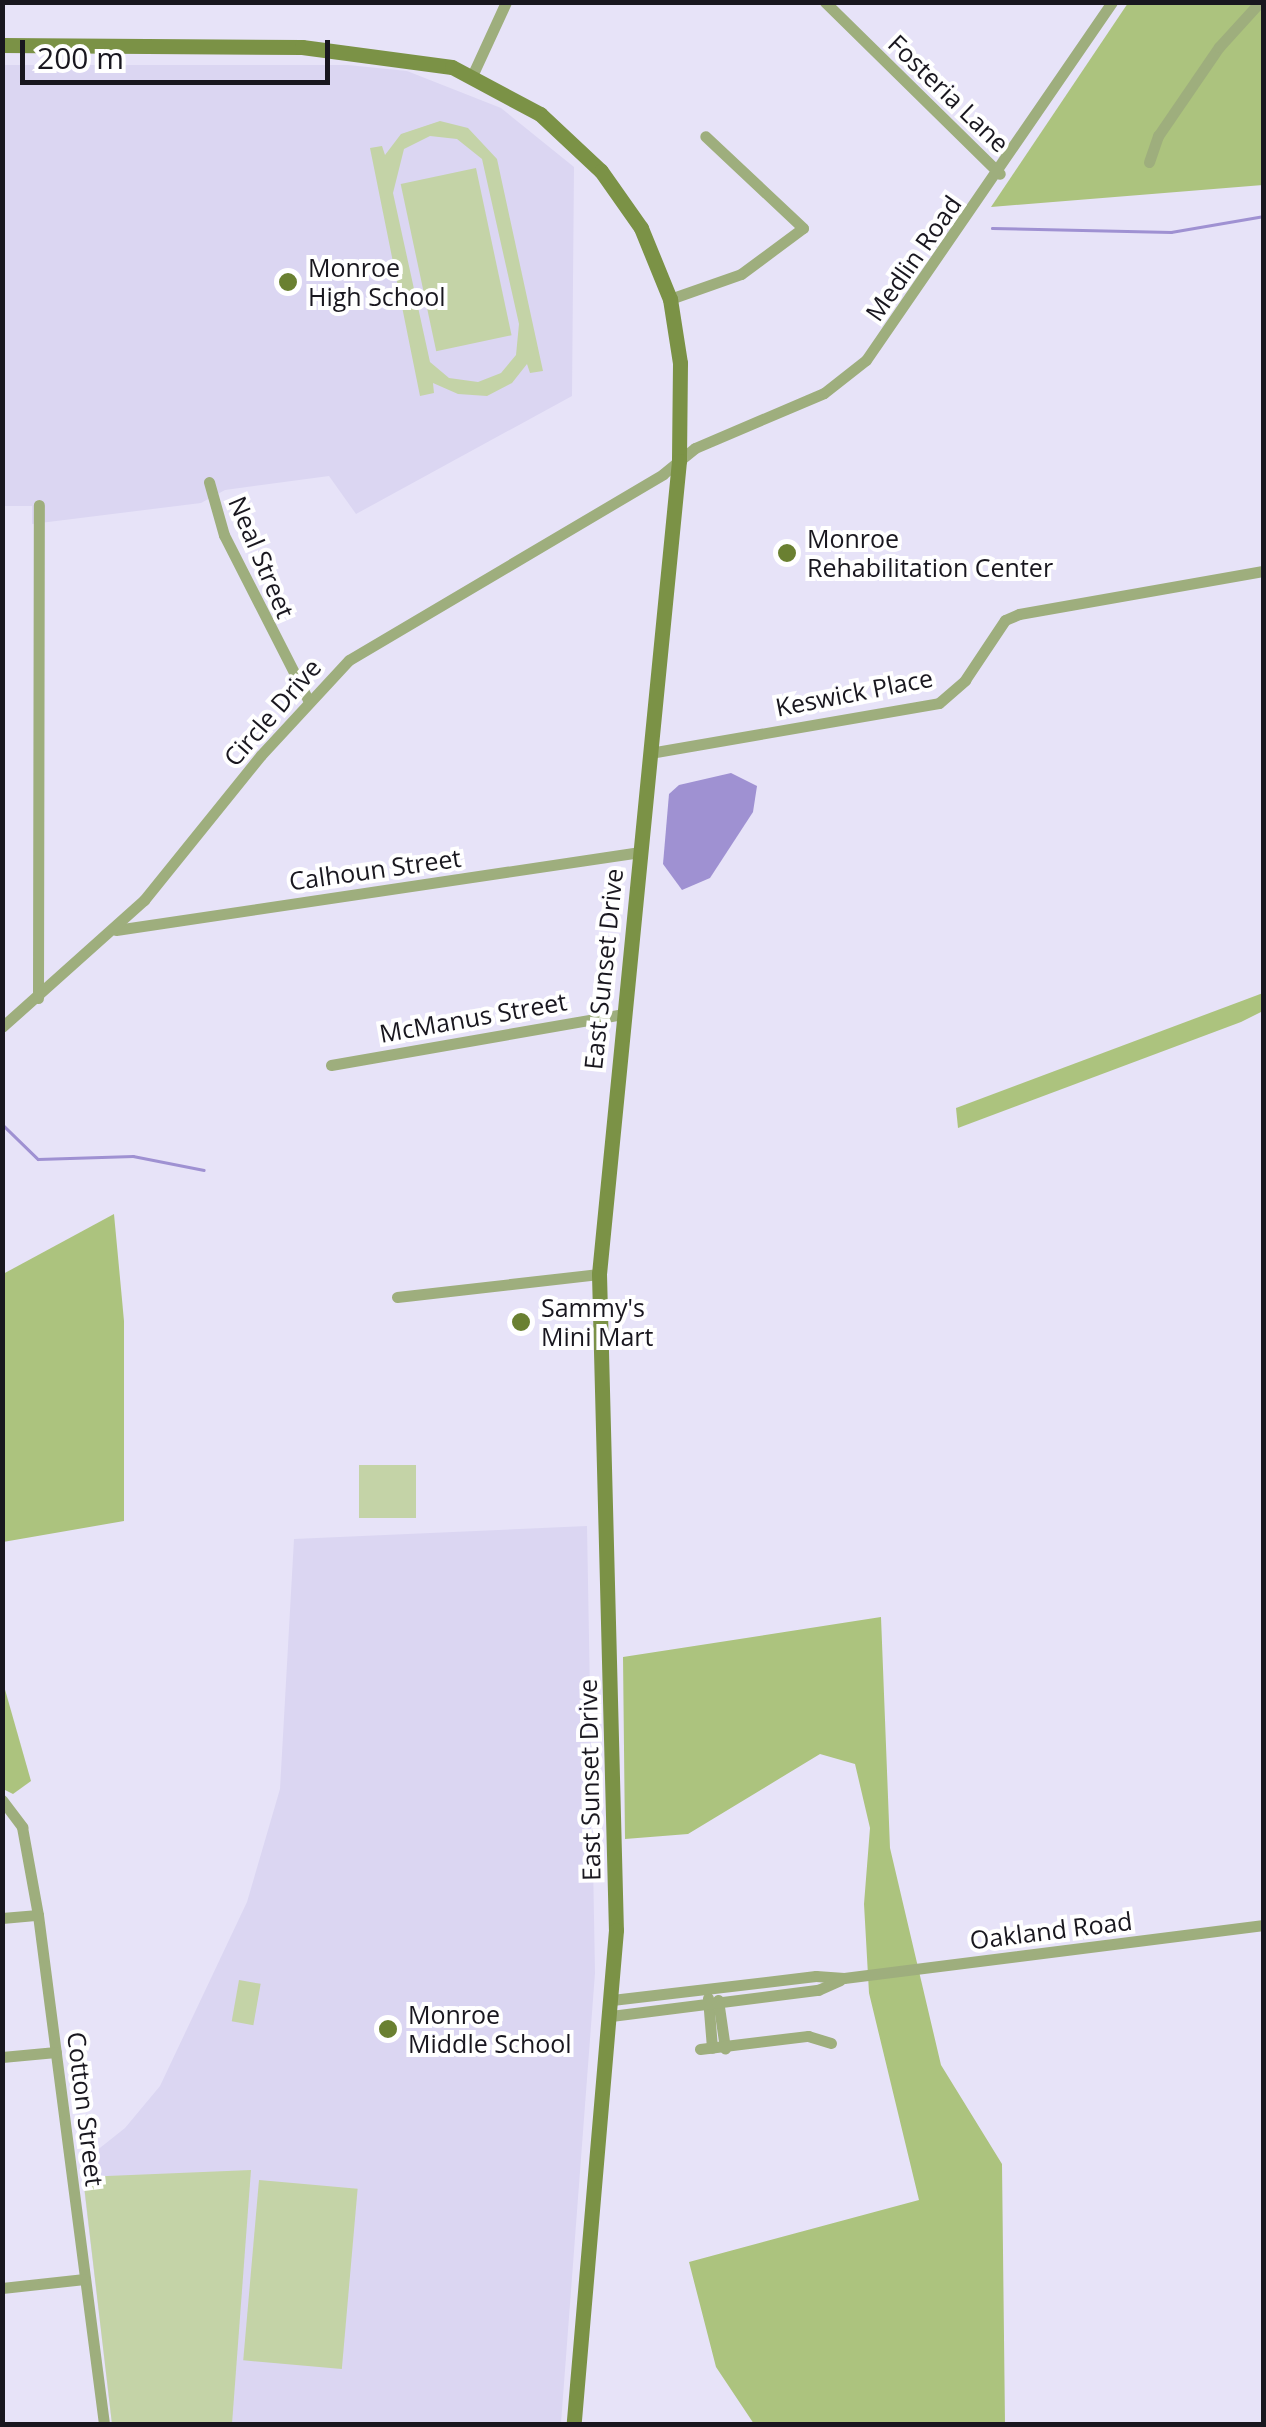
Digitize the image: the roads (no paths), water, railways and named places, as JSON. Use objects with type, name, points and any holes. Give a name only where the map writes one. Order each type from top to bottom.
[{"type":"street","points":[[472,76],[506,2]]},
{"type":"street","name":"Fosteria Lane","points":[[825,2],[1000,174]]},
{"type":"street","name":"Medlin Road","points":[[679,461],[824,393],[866,360],[1000,174],[1112,2]]},
{"type":"street","points":[[1149,162],[1158,136],[1220,47],[1260,2]]},
{"type":"street","name":"East Sunset Drive","points":[[2,45],[302,47],[376,52],[472,76],[540,114],[601,171],[640,228],[670,299],[680,363],[679,461],[600,1274],[616,1848],[612,2008],[574,2424]]},
{"type":"street","points":[[670,299],[741,274],[803,228],[706,136]]},
{"type":"street","name":"Circle Drive","points":[[2,1026],[116,930],[308,700],[372,644],[679,461]]},
{"type":"street","name":"Neal Street","points":[[208,482],[224,535],[308,700]]},
{"type":"street","points":[[38,998],[40,506]]},
{"type":"street","name":"Keswick Place","points":[[650,752],[939,703],[966,680],[1005,620],[1019,614],[1264,572]]},
{"type":"street","name":"Calhoun Street","points":[[116,930],[640,852]]},
{"type":"street","name":"McManus Street","points":[[331,1065],[623,1014]]},
{"type":"street","points":[[398,1296],[600,1274]]},
{"type":"street","name":"Cotton Street","points":[[6,1801],[22,1826],[38,1915],[104,2424]]},
{"type":"street","points":[[2,1918],[38,1915]]},
{"type":"street","name":"Oakland Road","points":[[612,2008],[710,1989],[844,1978],[1264,1925]]},
{"type":"street","name":"Oakland Road","points":[[612,2008],[706,2005],[818,1990],[844,1978]]},
{"type":"street","points":[[710,1989],[720,2003],[726,2048]]},
{"type":"street","points":[[710,1989],[706,2048],[808,2036],[831,2043]]},
{"type":"street","points":[[2,2058],[56,2052]]},
{"type":"street","points":[[2,2288],[85,2278]]},
{"type":"waterway","points":[[992,228],[1171,232],[1264,216]]},
{"type":"waterway","points":[[2,1124],[38,1159],[133,1156],[204,1170]]},
{"type":"place","name":"Monroe High School","points":[[288,282]]},
{"type":"place","name":"Monroe Rehabilitation Center","points":[[787,553]]},
{"type":"place","name":"Sammy's Mini Mart","points":[[521,1322]]},
{"type":"place","name":"Monroe Middle School","points":[[388,2029]]}]
